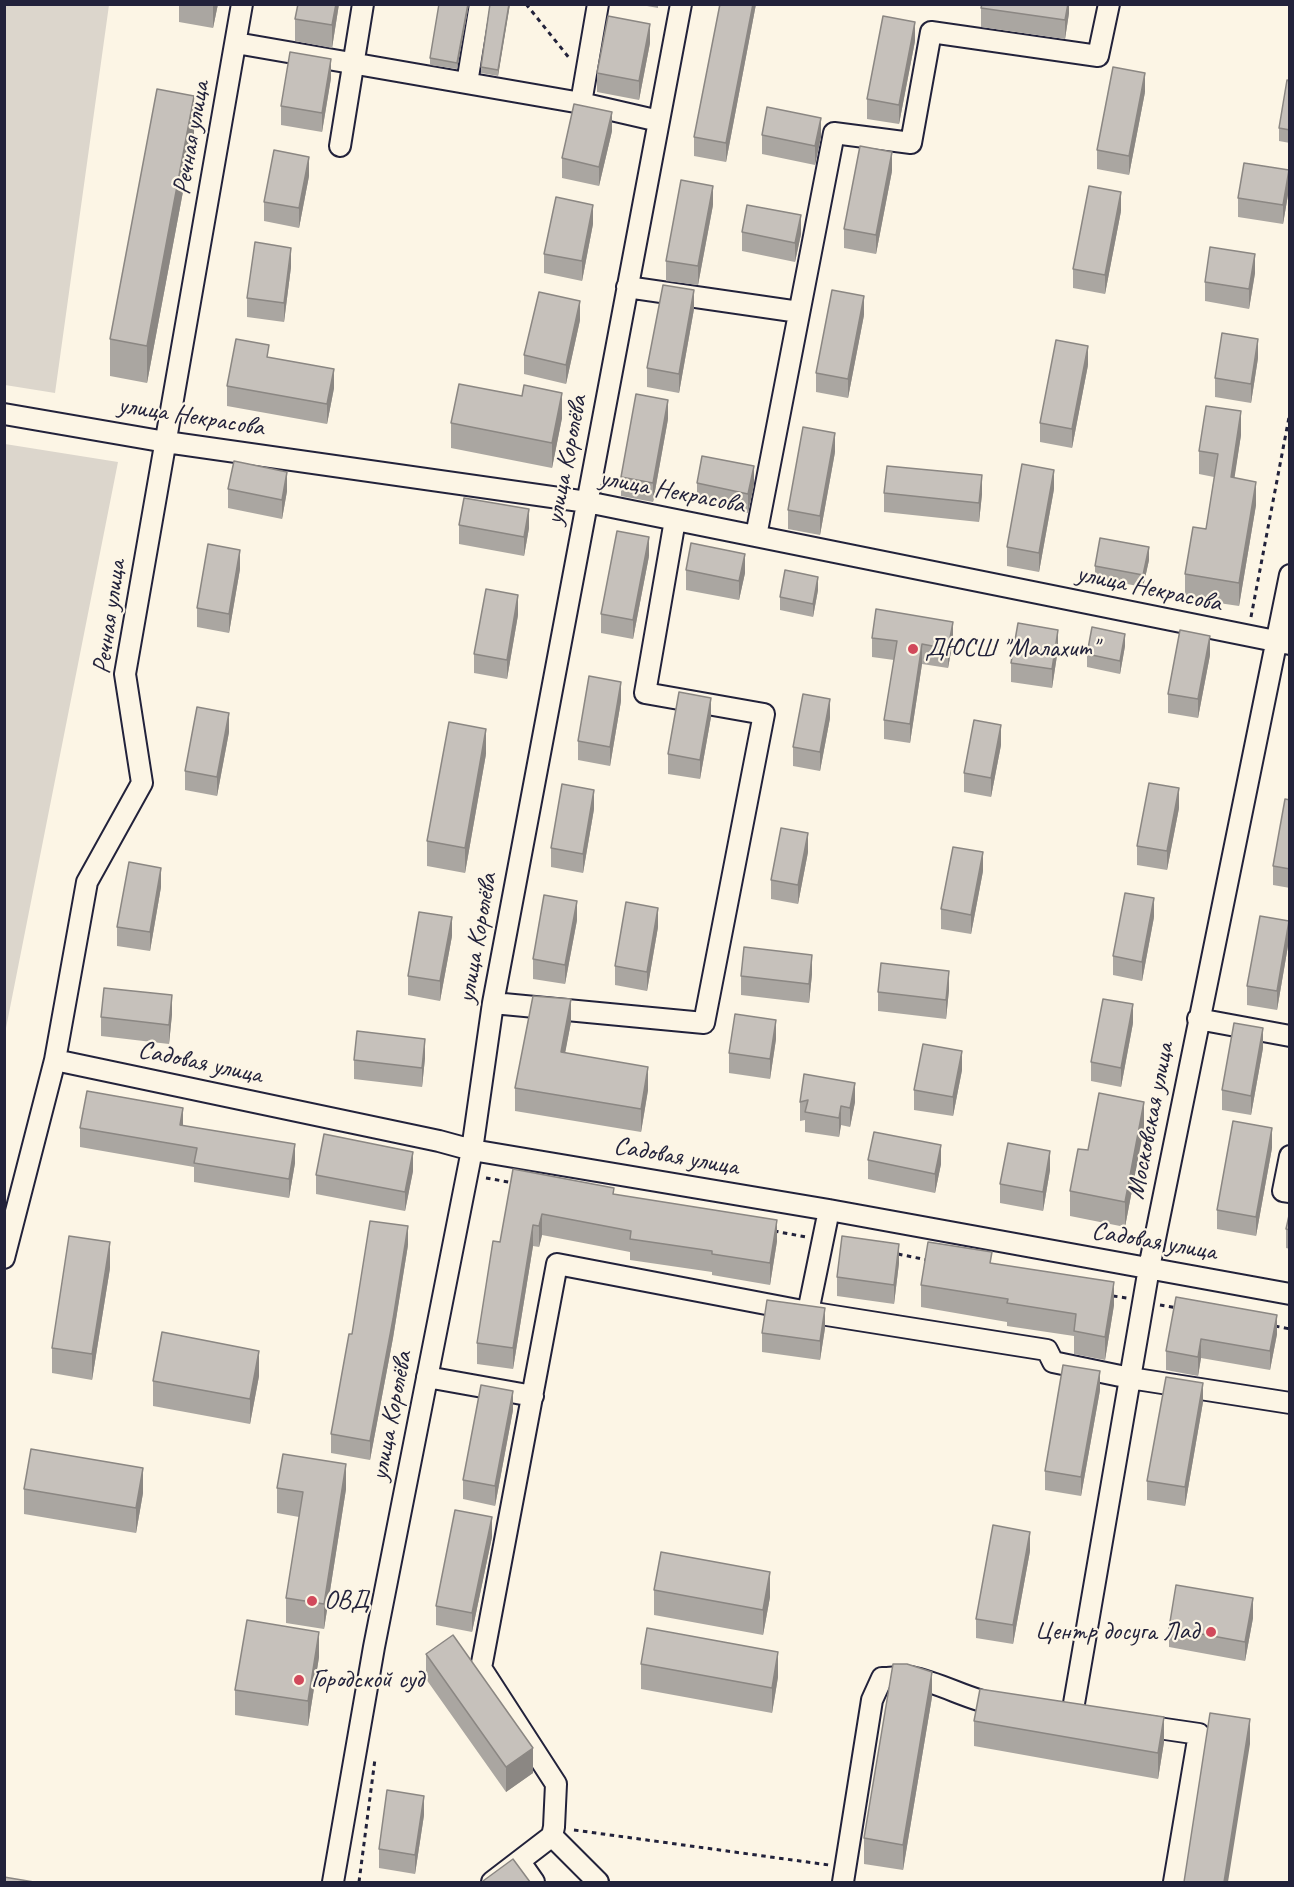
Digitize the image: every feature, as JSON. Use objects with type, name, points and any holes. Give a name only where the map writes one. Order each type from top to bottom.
[{"type":"street","name":"Речная улица","points":[[4,1258],[56,1060],[87,882],[142,783],[125,674],[242,4]]},
{"type":"street","points":[[340,146],[363,4]]},
{"type":"street","points":[[467,83],[480,4]]},
{"type":"street","points":[[581,103],[598,4]]},
{"type":"street","name":"улица Королёва","points":[[333,1882],[374,1647],[472,1150],[493,1003],[681,4]]},
{"type":"street","points":[[756,536],[834,133],[911,143],[931,32],[1098,57],[1109,4]]},
{"type":"street","points":[[236,43],[581,103],[659,121]]},
{"type":"street","points":[[627,287],[799,312]]},
{"type":"street","name":"улица Некрасова","points":[[4,414],[166,442],[587,502],[1282,643]]},
{"type":"street","points":[[493,1003],[704,1023],[764,714],[645,693],[675,520]]},
{"type":"street","name":"Московская улица","points":[[1072,1715],[1149,1268],[1198,1019],[1282,643],[1290,575]]},
{"type":"street","points":[[1198,1019],[1290,1036]]},
{"type":"street","name":"Садовая улица","points":[[56,1060],[439,1141],[472,1150],[829,1210],[1290,1294]]},
{"type":"street","points":[[1290,1156],[1283,1191],[1290,1192]]},
{"type":"street","points":[[808,1312],[829,1210]]},
{"type":"street","points":[[492,1882],[520,1862],[553,1832],[556,1784],[481,1668],[557,1264],[808,1312],[1047,1350],[1053,1362],[1130,1378],[1290,1403]]},
{"type":"street","points":[[427,1377],[533,1396]]},
{"type":"street","points":[[844,1875],[872,1700],[882,1678],[909,1677],[984,1703],[1017,1708]]},
{"type":"street","points":[[1050,1712],[1095,1719]]},
{"type":"street","points":[[1118,1722],[1199,1734],[1174,1882]]},
{"type":"street","points":[[553,1832],[598,1882]]},
{"type":"street","points":[[520,1862],[534,1882]]},
{"type":"path","points":[[526,4],[585,78]]},
{"type":"path","points":[[1248,636],[1290,412]]},
{"type":"path","points":[[486,1178],[521,1184]]},
{"type":"path","points":[[765,1229],[823,1240]]},
{"type":"path","points":[[891,1253],[937,1262]]},
{"type":"path","points":[[1109,1295],[1177,1308]]},
{"type":"path","points":[[1267,1324],[1290,1329]]},
{"type":"path","points":[[553,1832],[844,1875]]},
{"type":"shaded area","points":[[4,5],[109,5],[55,393],[5,385]]},
{"type":"shaded area","points":[[4,444],[118,462],[5,1033]]},
{"type":"building","points":[[298,4],[336,4],[332,25],[295,19]]},
{"type":"building","points":[[439,4],[468,4],[457,63],[430,58]]},
{"type":"building","points":[[490,4],[509,4],[498,70],[481,67]]},
{"type":"building","points":[[720,4],[753,4],[726,143],[694,137]]},
{"type":"building","points":[[982,4],[1068,4],[1065,20],[981,8]]},
{"type":"building","points":[[608,16],[650,24],[639,81],[597,73]]},
{"type":"building","points":[[883,16],[915,22],[899,105],[867,99]]},
{"type":"building","points":[[290,52],[331,59],[322,113],[281,106]]},
{"type":"building","points":[[1113,67],[1145,73],[1129,156],[1097,150]]},
{"type":"building","points":[[1287,80],[1290,81],[1290,130],[1279,128]]},
{"type":"building","points":[[157,89],[194,96],[147,346],[110,339]]},
{"type":"building","points":[[574,104],[612,112],[599,167],[562,158]]},
{"type":"building","points":[[767,107],[821,118],[815,146],[762,135]]},
{"type":"building","points":[[860,146],[892,152],[876,235],[844,229]]},
{"type":"building","points":[[274,150],[309,157],[299,208],[264,202]]},
{"type":"building","points":[[1244,163],[1289,170],[1283,205],[1238,198]]},
{"type":"building","points":[[681,180],[713,186],[698,266],[666,261]]},
{"type":"building","points":[[1089,186],[1121,192],[1105,275],[1073,269]]},
{"type":"building","points":[[556,197],[593,205],[582,261],[544,254]]},
{"type":"building","points":[[747,205],[801,215],[795,243],[742,232]]},
{"type":"building","points":[[255,242],[291,248],[284,303],[247,298]]},
{"type":"building","points":[[1210,247],[1255,254],[1249,289],[1205,282]]},
{"type":"building","points":[[663,285],[694,290],[679,374],[647,368]]},
{"type":"building","points":[[832,290],[864,296],[848,379],[816,373]]},
{"type":"building","points":[[539,292],[580,301],[566,365],[524,355]]},
{"type":"building","points":[[1222,333],[1258,339],[1251,384],[1215,378]]},
{"type":"building","points":[[236,339],[269,345],[267,357],[334,369],[327,404],[227,386]]},
{"type":"building","points":[[1056,340],[1088,346],[1072,429],[1040,423]]},
{"type":"building","points":[[459,384],[522,396],[524,385],[562,393],[552,443],[451,423]]},
{"type":"building","points":[[636,394],[668,400],[653,483],[621,477]]},
{"type":"building","points":[[1206,406],[1241,411],[1231,477],[1256,482],[1239,583],[1185,574],[1193,527],[1206,529],[1218,454],[1199,451]]},
{"type":"building","points":[[803,427],[835,433],[820,516],[788,510]]},
{"type":"building","points":[[702,456],[754,466],[748,494],[697,483]]},
{"type":"building","points":[[234,461],[287,472],[282,500],[228,489]]},
{"type":"building","points":[[1022,464],[1054,470],[1039,553],[1007,547]]},
{"type":"building","points":[[887,466],[982,475],[979,503],[884,493]]},
{"type":"building","points":[[464,498],[529,509],[524,537],[459,525]]},
{"type":"building","points":[[617,531],[649,537],[633,620],[601,614]]},
{"type":"building","points":[[1100,538],[1149,547],[1143,575],[1095,566]]},
{"type":"building","points":[[691,543],[745,554],[739,581],[686,570]]},
{"type":"building","points":[[208,544],[240,550],[229,614],[197,608]]},
{"type":"building","points":[[785,570],[818,577],[813,604],[780,597]]},
{"type":"building","points":[[486,589],[518,595],[507,660],[474,654]]},
{"type":"building","points":[[876,609],[953,622],[948,649],[922,644],[910,724],[884,720],[897,641],[872,638]]},
{"type":"building","points":[[1018,623],[1058,630],[1052,669],[1011,663]]},
{"type":"building","points":[[1092,627],[1125,634],[1120,661],[1087,654]]},
{"type":"building","points":[[1180,630],[1210,636],[1198,699],[1168,694]]},
{"type":"building","points":[[589,676],[621,682],[610,747],[578,741]]},
{"type":"building","points":[[679,692],[711,698],[700,760],[668,754]]},
{"type":"building","points":[[803,694],[830,699],[820,752],[793,747]]},
{"type":"building","points":[[197,707],[229,713],[217,777],[185,771]]},
{"type":"building","points":[[974,720],[1001,725],[991,778],[964,773]]},
{"type":"building","points":[[449,722],[486,729],[465,848],[427,841]]},
{"type":"building","points":[[1149,783],[1179,788],[1167,851],[1137,846]]},
{"type":"building","points":[[562,784],[594,790],[583,854],[551,848]]},
{"type":"building","points":[[1285,799],[1290,800],[1290,869],[1273,866]]},
{"type":"building","points":[[781,828],[808,833],[798,885],[771,880]]},
{"type":"building","points":[[953,847],[983,852],[971,915],[941,909]]},
{"type":"building","points":[[129,862],[161,868],[150,932],[117,927]]},
{"type":"building","points":[[1125,893],[1154,898],[1142,962],[1113,956]]},
{"type":"building","points":[[544,895],[577,901],[565,965],[533,959]]},
{"type":"building","points":[[626,902],[658,908],[647,972],[615,966]]},
{"type":"building","points":[[419,912],[452,917],[440,981],[408,976]]},
{"type":"building","points":[[1260,916],[1289,921],[1277,991],[1247,986]]},
{"type":"building","points":[[744,947],[812,955],[809,984],[741,976]]},
{"type":"building","points":[[881,963],[949,971],[946,1000],[878,992]]},
{"type":"building","points":[[104,988],[172,995],[169,1025],[101,1017]]},
{"type":"building","points":[[533,996],[571,999],[561,1052],[648,1067],[641,1109],[515,1088]]},
{"type":"building","points":[[1103,999],[1133,1004],[1121,1068],[1091,1062]]},
{"type":"building","points":[[735,1014],[776,1020],[770,1059],[729,1053]]},
{"type":"building","points":[[1234,1023],[1263,1028],[1251,1096],[1222,1090]]},
{"type":"building","points":[[357,1031],[425,1039],[422,1068],[354,1060]]},
{"type":"building","points":[[923,1044],[962,1051],[953,1097],[914,1090]]},
{"type":"building","points":[[804,1074],[855,1083],[850,1108],[841,1106],[839,1118],[805,1112],[808,1100],[800,1102]]},
{"type":"building","points":[[87,1091],[183,1108],[180,1125],[295,1144],[289,1179],[194,1163],[197,1148],[80,1128]]},
{"type":"building","points":[[1099,1093],[1144,1102],[1125,1202],[1070,1191],[1078,1149],[1088,1150]]},
{"type":"building","points":[[1233,1121],[1272,1128],[1256,1217],[1217,1210]]},
{"type":"building","points":[[874,1132],[941,1145],[935,1174],[868,1160]]},
{"type":"building","points":[[324,1134],[413,1152],[405,1192],[316,1175]]},
{"type":"building","points":[[1008,1143],[1050,1151],[1043,1192],[1000,1184]]},
{"type":"building","points":[[513,1169],[614,1188],[613,1194],[777,1220],[770,1263],[712,1254],[712,1251],[630,1239],[631,1231],[542,1214],[539,1226],[533,1225],[513,1348],[477,1343],[493,1241],[500,1242]]},
{"type":"building","points":[[1290,1211],[1290,1230],[1286,1229]]},
{"type":"building","points":[[370,1221],[408,1226],[370,1441],[331,1434],[349,1334],[352,1334]]},
{"type":"building","points":[[69,1236],[110,1242],[92,1354],[52,1348]]},
{"type":"building","points":[[842,1236],[899,1244],[894,1285],[837,1277]]},
{"type":"building","points":[[928,1242],[992,1252],[990,1263],[1114,1282],[1105,1337],[1074,1331],[1076,1314],[1007,1303],[1008,1299],[921,1285]]},
{"type":"building","points":[[1176,1297],[1277,1315],[1270,1351],[1201,1339],[1198,1357],[1166,1351]]},
{"type":"building","points":[[767,1300],[825,1308],[820,1341],[762,1333]]},
{"type":"building","points":[[162,1332],[259,1351],[250,1399],[153,1381]]},
{"type":"building","points":[[1063,1365],[1100,1371],[1081,1477],[1045,1471]]},
{"type":"building","points":[[1166,1377],[1203,1383],[1185,1487],[1147,1481]]},
{"type":"building","points":[[481,1385],[513,1391],[495,1486],[463,1480]]},
{"type":"building","points":[[31,1449],[143,1468],[136,1508],[24,1489]]},
{"type":"building","points":[[283,1454],[346,1464],[324,1604],[286,1598],[303,1492],[277,1488]]},
{"type":"building","points":[[455,1510],[492,1517],[472,1613],[436,1606]]},
{"type":"building","points":[[993,1525],[1030,1532],[1013,1625],[976,1619]]},
{"type":"building","points":[[661,1552],[770,1572],[763,1610],[654,1590]]},
{"type":"building","points":[[1176,1585],[1253,1598],[1245,1642],[1169,1628]]},
{"type":"building","points":[[247,1620],[319,1632],[308,1701],[235,1690]]},
{"type":"building","points":[[647,1628],[778,1652],[772,1688],[641,1664]]},
{"type":"building","points":[[453,1635],[533,1748],[506,1767],[426,1654]]},
{"type":"building","points":[[893,1664],[907,1664],[932,1672],[903,1845],[864,1838]]},
{"type":"building","points":[[980,1689],[1164,1717],[1158,1753],[974,1721]]},
{"type":"building","points":[[1210,1713],[1250,1719],[1224,1882],[1184,1882]]},
{"type":"building","points":[[387,1790],[424,1796],[415,1855],[379,1849]]},
{"type":"building","points":[[513,1859],[530,1882],[483,1881]]},
{"type":"building","points":[[4,1877],[34,1882],[4,1882]]},
{"type":"place","name":"ДЮСШ \"Малахит\"","points":[[913,649]]},
{"type":"place","name":"ОВД","points":[[312,1601]]},
{"type":"place","name":"Центр досуга Лад","points":[[1211,1632]]},
{"type":"place","name":"Городской суд","points":[[299,1680]]}]
